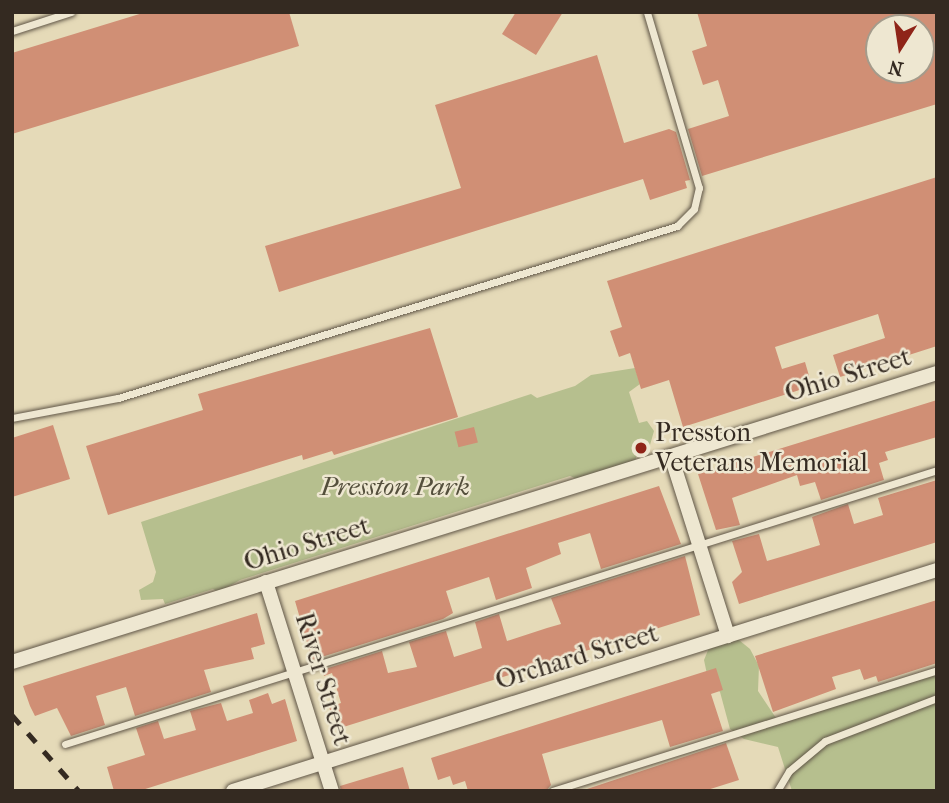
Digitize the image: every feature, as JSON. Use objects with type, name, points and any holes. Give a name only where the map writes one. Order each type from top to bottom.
[{"type":"street","name":"Ohio Street","points":[[12,662],[937,373]]},
{"type":"street","points":[[671,456],[728,636]]},
{"type":"street","name":"Orchard Street","points":[[233,791],[937,570]]},
{"type":"street","name":"River Street","points":[[267,582],[332,791]]},
{"type":"lane","points":[[12,31],[71,12]]},
{"type":"lane","points":[[12,418],[118,398],[677,226],[694,209],[699,188],[647,12]]},
{"type":"lane","points":[[65,744],[937,470]]},
{"type":"lane","points":[[552,791],[937,670]]},
{"type":"lane","points":[[777,791],[789,771],[825,741],[937,698]]},
{"type":"green space","name":"Presston Park","points":[[635,368],[640,384],[629,392],[639,423],[647,421],[654,431],[648,452],[637,455],[633,467],[584,482],[570,476],[240,580],[219,592],[213,589],[165,604],[163,599],[141,600],[139,590],[153,582],[156,572],[141,522],[531,394],[537,398],[575,386],[591,375]]},
{"type":"green space","points":[[734,636],[750,649],[759,666],[758,691],[778,721],[937,670],[937,791],[792,791],[778,747],[744,739],[730,729],[720,692],[708,679],[704,660],[711,643]]},
{"type":"building","points":[[146,12],[289,12],[299,46],[12,134],[12,53]]},
{"type":"building","points":[[516,12],[563,12],[536,55],[502,34]]},
{"type":"building","points":[[697,12],[937,12],[937,104],[702,176],[688,129],[729,116],[718,80],[703,85],[692,51],[707,46]]},
{"type":"building","points":[[597,55],[624,143],[669,129],[676,132],[690,180],[685,181],[687,188],[650,200],[643,179],[279,292],[265,246],[461,188],[435,105]]},
{"type":"building","points":[[937,177],[937,346],[840,377],[833,355],[885,338],[878,314],[775,347],[782,369],[805,362],[812,386],[683,427],[669,380],[641,389],[630,353],[619,357],[610,331],[622,327],[607,281]]},
{"type":"building","points":[[430,328],[458,417],[334,455],[332,451],[303,460],[302,455],[108,515],[86,446],[203,410],[198,394]]},
{"type":"building","points":[[937,400],[937,437],[885,452],[888,460],[879,463],[884,480],[821,500],[815,482],[800,486],[797,475],[732,498],[740,525],[716,530],[698,474]]},
{"type":"building","points":[[53,425],[70,479],[12,497],[12,438]]},
{"type":"building","points":[[474,427],[478,443],[458,447],[455,432]]},
{"type":"building","points":[[937,480],[937,542],[739,604],[732,582],[742,572],[732,541],[759,534],[767,561],[791,554],[820,545],[812,517],[848,504],[854,524],[883,515],[878,498]]},
{"type":"building","points":[[659,486],[681,544],[601,569],[590,533],[558,543],[561,554],[526,568],[532,588],[496,600],[489,577],[446,591],[453,613],[443,619],[312,660],[295,601]]},
{"type":"building","points":[[685,556],[700,615],[337,729],[329,707],[341,703],[332,673],[324,676],[322,670],[382,651],[388,673],[417,667],[409,642],[446,631],[454,657],[482,648],[475,622],[499,614],[507,641],[561,624],[551,598]]},
{"type":"building","points":[[937,600],[937,663],[878,682],[876,676],[864,680],[860,669],[832,677],[836,689],[773,712],[755,656]]},
{"type":"building","points":[[257,613],[265,644],[251,648],[254,659],[204,670],[211,692],[135,716],[126,687],[96,696],[105,725],[71,736],[57,708],[35,716],[30,706],[23,686]]},
{"type":"building","points":[[716,668],[723,690],[711,694],[723,731],[670,747],[662,720],[542,754],[551,785],[546,791],[468,791],[465,781],[453,785],[450,776],[438,780],[431,758]]},
{"type":"building","points":[[268,693],[272,704],[285,699],[297,741],[139,791],[114,791],[107,767],[145,755],[136,728],[158,721],[164,739],[196,730],[190,711],[221,703],[227,721],[253,713],[249,700]]},
{"type":"building","points":[[726,743],[739,780],[704,791],[581,791]]},
{"type":"building","points":[[403,767],[410,791],[341,791],[340,786]]},
{"type":"railway","points":[[12,715],[79,791]]},
{"type":"place","name":"Presston Veterans Memorial","points":[[641,448]]}]
